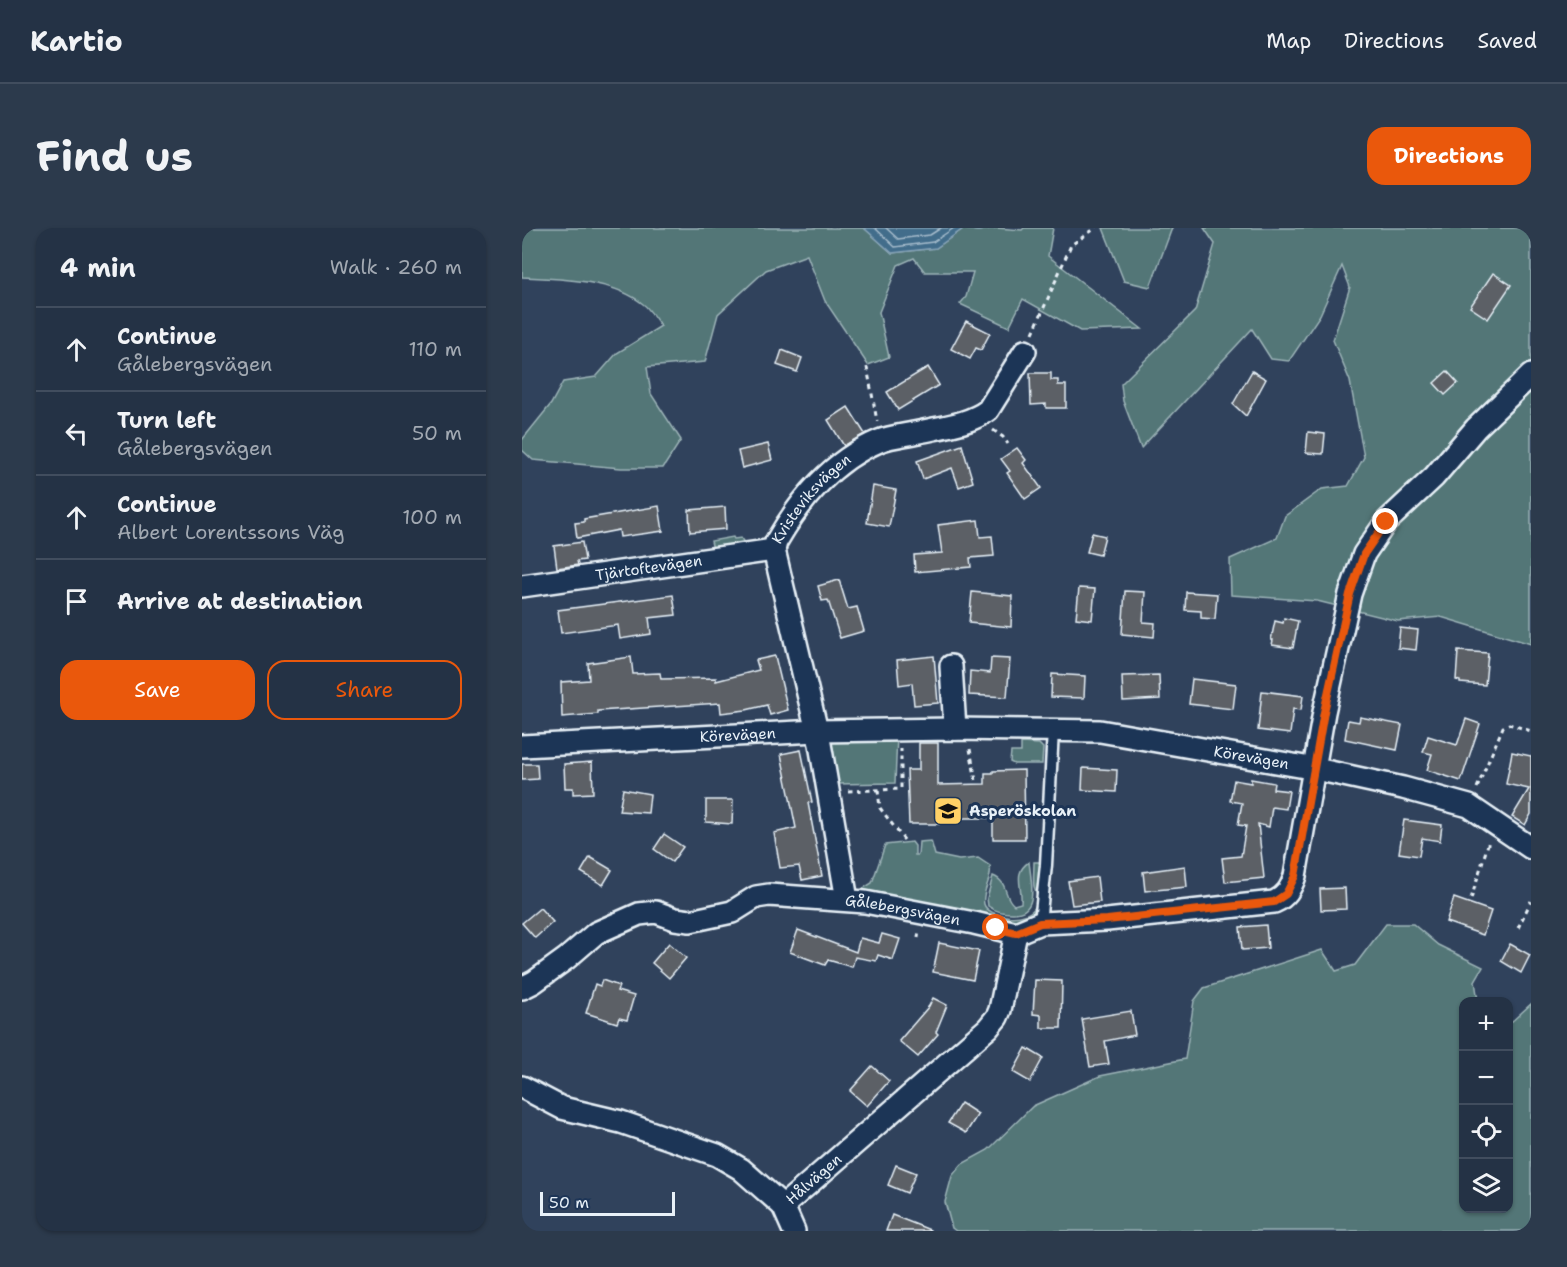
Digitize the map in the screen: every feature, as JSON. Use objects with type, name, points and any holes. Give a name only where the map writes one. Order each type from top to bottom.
[{"type":"street","name":"Kvisteviksvägen","points":[[847,900],[817,731],[774,550],[776,542],[811,490],[842,462],[880,440],[932,429],[981,415],[994,401],[1025,351]]},
{"type":"street","points":[[1016,933],[1040,923],[1107,920],[1274,902],[1280,899],[1291,887],[1295,876],[1316,769],[1324,712],[1350,594],[1364,554],[1386,522],[1434,477],[1476,428],[1531,375]]},
{"type":"street","name":"Tjärtoftevägen","points":[[522,586],[774,550]]},
{"type":"street","points":[[951,666],[961,729]]},
{"type":"street","name":"Körevägen","points":[[522,746],[817,731],[961,729],[1100,731],[1316,769],[1403,788],[1469,806],[1531,848]]},
{"type":"street","name":"Gålebergsvägen","points":[[522,988],[567,958],[596,933],[639,914],[656,912],[675,919],[690,921],[732,912],[756,897],[769,895],[847,900],[1016,933]]},
{"type":"street","name":"Hålvägen","points":[[522,1087],[562,1108],[621,1122],[717,1155],[741,1169],[783,1206],[988,1028],[1000,1010],[1016,933]]},
{"type":"street","points":[[783,1206],[794,1231]]},
{"type":"lane","points":[[1040,923],[1046,865],[1053,730]]},
{"type":"path","points":[[1025,351],[1071,245],[1096,228]]},
{"type":"path","points":[[867,367],[880,440]]},
{"type":"path","points":[[1469,806],[1503,727],[1509,724],[1531,731]]},
{"type":"path","points":[[961,729],[976,781]]},
{"type":"path","points":[[828,791],[901,789],[901,730]]},
{"type":"path","points":[[878,789],[880,808],[904,840]]},
{"type":"path","points":[[1471,899],[1495,823]]},
{"type":"path","points":[[1518,928],[1531,901]]},
{"type":"green space","points":[[522,228],[864,228],[892,253],[936,248],[963,229],[978,231],[997,228],[1022,230],[1024,228],[1053,228],[1048,256],[1142,329],[1080,331],[1023,299],[1009,327],[960,304],[966,297],[973,272],[925,272],[914,258],[898,265],[879,312],[889,357],[868,365],[825,301],[807,255],[766,270],[718,314],[705,362],[647,367],[651,394],[681,440],[663,468],[621,468],[533,460],[522,450],[522,440],[551,404],[563,382],[596,377],[617,353],[661,326],[643,304],[617,290],[586,282],[522,277]]},
{"type":"green space","points":[[1103,228],[1172,228],[1150,287],[1124,281]]},
{"type":"green space","points":[[1204,228],[1531,228],[1531,644],[1441,617],[1398,621],[1317,601],[1231,595],[1230,559],[1277,538],[1285,516],[1322,489],[1348,486],[1364,457],[1350,381],[1333,340],[1350,287],[1342,266],[1320,315],[1289,361],[1271,359],[1252,329],[1141,448],[1123,401],[1121,384],[1195,311],[1215,244]]},
{"type":"green space","points":[[733,537],[734,539],[741,538],[746,546],[714,554],[711,541]]},
{"type":"green space","points":[[897,735],[895,783],[834,784],[827,737]]},
{"type":"green space","points":[[1021,743],[1039,744],[1043,748],[1042,764],[1010,762],[1011,752],[1021,752]]},
{"type":"green space","points":[[931,841],[935,855],[959,860],[978,858],[990,866],[984,904],[992,912],[1008,917],[1025,915],[1036,905],[1034,862],[1040,862],[1040,889],[1037,905],[1034,912],[1020,925],[854,893],[849,881],[859,891],[872,883],[885,845],[912,842],[915,846],[915,855],[918,855],[919,842]]},
{"type":"green space","points":[[1029,862],[1032,895],[1027,908],[1021,912],[1009,913],[988,906],[987,898],[993,876],[1004,886],[1008,898],[1014,905],[1021,903],[1019,881],[1021,871]]},
{"type":"green space","points":[[1386,924],[1413,924],[1438,945],[1483,967],[1475,981],[1477,997],[1459,997],[1459,1213],[1513,1213],[1513,1020],[1531,1004],[1531,1231],[956,1231],[952,1228],[945,1202],[952,1176],[962,1164],[988,1150],[1033,1106],[1100,1076],[1185,1059],[1194,1001],[1204,988],[1322,950],[1336,971],[1355,965]]},
{"type":"water","points":[[864,228],[996,228],[978,231],[963,229],[936,248],[892,253]]},
{"type":"building","points":[[1493,273],[1511,285],[1488,319],[1470,307]]},
{"type":"building","points":[[966,321],[990,333],[981,350],[976,348],[970,359],[951,349]]},
{"type":"building","points":[[782,350],[802,358],[797,372],[777,365]]},
{"type":"building","points":[[928,367],[939,385],[898,410],[887,392]]},
{"type":"building","points":[[1252,371],[1266,379],[1246,416],[1233,404]]},
{"type":"building","points":[[1447,371],[1458,383],[1445,395],[1434,383]]},
{"type":"building","points":[[1030,373],[1051,373],[1051,380],[1058,380],[1058,385],[1066,385],[1066,408],[1046,408],[1046,404],[1031,405]]},
{"type":"building","points":[[848,407],[865,434],[844,446],[828,420]]},
{"type":"building","points":[[1308,432],[1325,434],[1323,454],[1306,453]]},
{"type":"building","points":[[768,444],[772,460],[742,468],[738,451]]},
{"type":"building","points":[[962,445],[973,482],[959,487],[952,468],[923,479],[917,461]]},
{"type":"building","points":[[1017,448],[1026,460],[1023,463],[1041,488],[1025,499],[1007,473],[1010,471],[1001,459]]},
{"type":"building","points":[[873,486],[896,490],[889,527],[867,523]]},
{"type":"building","points":[[659,506],[663,531],[620,537],[619,530],[577,538],[575,523],[584,522],[584,519]]},
{"type":"building","points":[[725,507],[726,529],[690,532],[689,510]]},
{"type":"building","points":[[978,520],[980,537],[992,536],[994,556],[970,558],[971,567],[915,572],[914,555],[942,553],[938,525]]},
{"type":"building","points":[[1092,533],[1105,536],[1100,555],[1087,552]]},
{"type":"building","points":[[582,542],[585,560],[577,561],[578,565],[557,568],[554,546]]},
{"type":"building","points":[[839,580],[848,609],[857,607],[864,631],[840,638],[828,600],[822,601],[818,586]]},
{"type":"building","points":[[1079,588],[1095,589],[1092,620],[1076,618]]},
{"type":"building","points":[[1125,591],[1145,592],[1143,622],[1155,623],[1154,637],[1122,634]]},
{"type":"building","points":[[972,592],[1012,596],[1011,627],[969,623]]},
{"type":"building","points":[[1186,592],[1217,594],[1215,619],[1201,618],[1201,611],[1185,610]]},
{"type":"building","points":[[673,595],[676,615],[649,618],[651,634],[620,639],[618,625],[561,633],[558,610]]},
{"type":"building","points":[[1284,618],[1298,621],[1293,648],[1272,645],[1275,621],[1283,623]]},
{"type":"building","points":[[1400,628],[1418,630],[1416,650],[1398,648]]},
{"type":"building","points":[[1458,651],[1488,653],[1485,685],[1460,683],[1456,680]]},
{"type":"building","points":[[775,656],[788,710],[770,715],[767,705],[721,713],[720,703],[598,711],[598,714],[562,717],[561,682],[589,680],[588,663],[631,657],[633,674],[660,673],[661,679],[716,678],[716,681],[759,670],[756,660]]},
{"type":"building","points":[[934,656],[938,703],[914,705],[912,683],[899,685],[897,660]]},
{"type":"building","points":[[991,658],[1010,659],[1007,697],[969,695],[970,671],[990,673]]},
{"type":"building","points":[[1052,674],[1085,676],[1084,698],[1051,697]]},
{"type":"building","points":[[1159,675],[1160,699],[1123,701],[1122,676]]},
{"type":"building","points":[[1192,679],[1236,684],[1233,709],[1189,704]]},
{"type":"building","points":[[1262,691],[1303,696],[1301,710],[1293,709],[1290,734],[1258,730]]},
{"type":"building","points":[[1360,717],[1402,725],[1397,750],[1345,739],[1348,720],[1359,722]]},
{"type":"building","points":[[1466,719],[1480,724],[1461,781],[1427,770],[1432,754],[1423,752],[1428,736],[1457,745]]},
{"type":"building","points":[[919,743],[938,743],[938,785],[985,784],[985,773],[1024,770],[1025,839],[993,839],[993,818],[939,818],[939,824],[909,824],[907,770],[919,770]]},
{"type":"building","points":[[801,750],[812,802],[808,803],[822,876],[802,880],[799,866],[780,868],[774,833],[796,828],[781,754]]},
{"type":"building","points":[[1512,752],[1531,756],[1531,814],[1525,825],[1512,817],[1529,789],[1506,784]]},
{"type":"building","points":[[592,762],[593,793],[573,794],[573,788],[565,788],[564,764]]},
{"type":"building","points":[[522,764],[537,764],[538,779],[522,780]]},
{"type":"building","points":[[1083,768],[1117,770],[1116,792],[1082,790]]},
{"type":"building","points":[[1251,779],[1274,783],[1273,789],[1289,791],[1286,809],[1272,807],[1269,827],[1258,824],[1264,878],[1225,882],[1222,858],[1241,856],[1246,826],[1238,825],[1242,803],[1230,801],[1234,780],[1251,783]]},
{"type":"building","points":[[623,789],[650,794],[648,813],[619,811]]},
{"type":"building","points":[[706,800],[733,800],[732,824],[706,822]]},
{"type":"building","points":[[1404,820],[1442,825],[1440,841],[1422,838],[1419,856],[1399,853]]},
{"type":"building","points":[[664,834],[683,847],[672,862],[654,849]]},
{"type":"building","points":[[590,857],[612,870],[603,885],[581,872]]},
{"type":"building","points":[[1185,866],[1187,887],[1145,891],[1143,872]]},
{"type":"building","points":[[1097,877],[1100,902],[1072,905],[1068,881]]},
{"type":"building","points":[[1345,888],[1346,909],[1321,910],[1320,889]]},
{"type":"building","points":[[1454,898],[1491,911],[1483,935],[1446,922]]},
{"type":"building","points":[[540,908],[553,922],[535,938],[522,923]]},
{"type":"building","points":[[1266,925],[1268,948],[1242,950],[1240,927]]},
{"type":"building","points":[[798,930],[856,952],[860,938],[879,943],[882,934],[900,939],[893,960],[878,955],[876,961],[855,957],[852,967],[828,960],[825,965],[790,952]]},
{"type":"building","points":[[669,943],[686,958],[669,978],[652,963]]},
{"type":"building","points":[[939,943],[979,951],[973,980],[933,972]]},
{"type":"building","points":[[1510,944],[1530,955],[1521,973],[1501,961]]},
{"type":"building","points":[[602,980],[619,986],[617,991],[634,996],[627,1020],[619,1018],[617,1023],[586,1013],[595,984],[600,986]]},
{"type":"building","points":[[1035,980],[1062,981],[1061,1028],[1041,1028],[1041,1015],[1033,1014]]},
{"type":"building","points":[[933,998],[947,1005],[936,1032],[938,1034],[918,1057],[899,1041],[929,1006]]},
{"type":"building","points":[[1131,1011],[1135,1035],[1105,1041],[1109,1064],[1090,1067],[1082,1019]]},
{"type":"building","points":[[1026,1048],[1043,1058],[1030,1082],[1013,1072]]},
{"type":"building","points":[[872,1066],[889,1081],[867,1106],[850,1091]]},
{"type":"building","points":[[961,1103],[978,1114],[966,1133],[948,1123]]},
{"type":"building","points":[[896,1165],[916,1173],[907,1193],[888,1185]]},
{"type":"building","points":[[892,1215],[930,1230],[930,1231],[886,1231]]},
{"type":"place","name":"Asperöskolan","points":[[948,811]]},
{"type":"route","points":[[996,928],[1016,933],[1040,923],[1107,920],[1274,902],[1286,894],[1295,876],[1316,769],[1324,712],[1350,594],[1364,554],[1386,522]]}]
